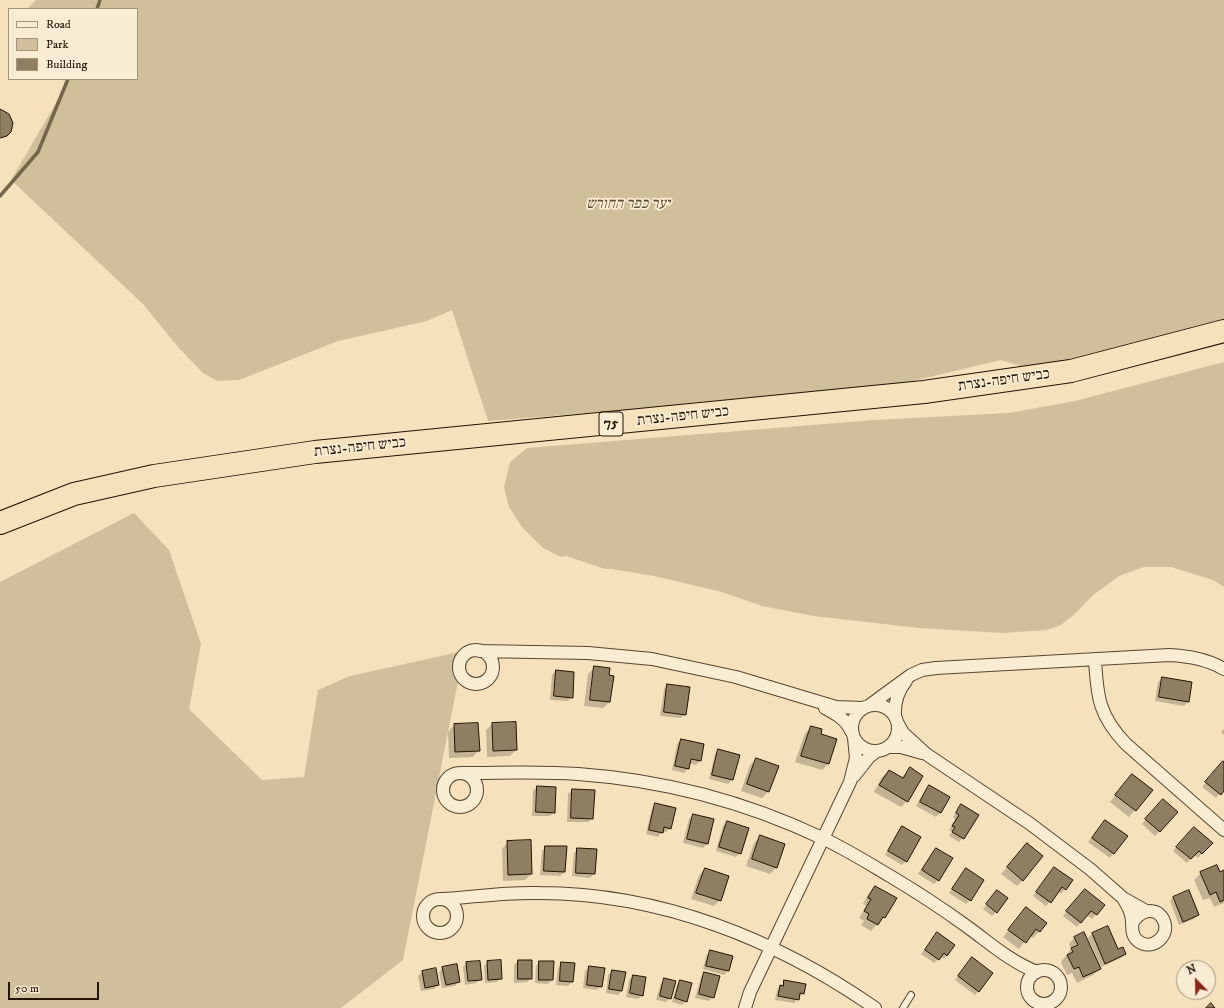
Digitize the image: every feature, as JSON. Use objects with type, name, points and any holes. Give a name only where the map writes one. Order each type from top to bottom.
[{"type":"highway","name":"כביש חיפה-נצרת","points":[[0,523],[74,494],[162,474],[315,452],[924,392],[1071,371],[1224,331]]},
{"type":"street","points":[[479,651],[483,652],[491,659],[493,668]]},
{"type":"street","points":[[521,651],[503,658],[498,662],[493,668],[490,677],[483,683],[469,683],[462,677],[460,668],[462,659],[469,652],[521,651],[588,653],[652,659],[736,677],[836,708],[882,705],[889,709],[903,733],[928,756],[1029,823],[1090,869],[1123,898],[1146,911],[1156,913],[1163,919],[1165,929],[1162,938],[1159,941],[1151,944],[1138,941],[1133,933],[1132,916],[1123,898]]},
{"type":"street","points":[[850,782],[856,758],[852,734],[852,723],[855,715],[901,681],[916,673],[936,668],[1182,655],[1199,658],[1224,669]]},
{"type":"street","points":[[1095,659],[1100,703],[1109,724],[1132,749],[1224,830]]},
{"type":"street","points":[[745,1008],[750,992],[850,782],[869,757],[893,742],[897,736],[894,708],[896,697],[900,688],[916,673]]},
{"type":"street","points":[[806,699],[844,720],[848,724],[858,745],[865,749],[901,747],[928,756]]},
{"type":"street","points":[[507,772],[491,776],[483,781],[477,790],[474,799],[467,805],[453,805],[446,799],[444,790],[446,782],[453,775],[462,773],[507,772],[578,774],[666,785],[757,810],[823,838],[890,876],[936,904],[1009,959],[1036,972],[1051,972],[1058,979],[1061,988],[1058,997],[1050,1003],[1037,1003],[1030,997],[1023,978],[1009,959]]},
{"type":"street","points":[[462,773],[472,777],[477,790]]},
{"type":"street","points":[[472,897],[461,905],[456,912],[455,922],[450,929],[442,933],[429,929],[426,925],[423,917],[425,908],[432,901],[442,899],[472,897],[538,893],[591,896],[654,906],[712,923],[771,948],[839,985],[874,1008]]},
{"type":"street","points":[[442,899],[451,903],[456,912]]},
{"type":"street","points":[[1132,924],[1137,916],[1146,911]]},
{"type":"street","points":[[1027,988],[1029,979],[1036,972]]},
{"type":"street","points":[[738,1008],[750,992]]},
{"type":"lane","points":[[903,1008],[911,995]]},
{"type":"green space","name":"יער כפר החורש","points":[[36,0],[1224,0],[1224,324],[1129,349],[1030,369],[1001,360],[870,391],[718,400],[639,409],[488,421],[452,310],[427,321],[338,341],[239,380],[217,381],[203,373],[178,347],[143,304],[11,180],[69,80],[138,80],[138,8],[28,8]]},
{"type":"green space","points":[[1224,362],[1224,587],[1213,580],[1171,567],[1144,567],[1119,576],[1092,596],[1077,612],[1061,625],[1047,630],[1003,633],[919,628],[814,616],[762,606],[722,592],[654,576],[605,569],[566,556],[561,557],[543,548],[522,527],[509,507],[504,487],[510,462],[527,448],[875,420],[1009,413],[1075,401]]},
{"type":"green space","points":[[134,513],[169,550],[201,644],[189,709],[262,780],[304,777],[318,690],[350,676],[464,651],[403,960],[341,1008],[0,1008],[0,582]]},
{"type":"building","points":[[0,109],[9,114],[13,123],[11,132],[7,136],[0,138]]},
{"type":"building","points":[[594,666],[610,668],[609,675],[614,676],[610,702],[590,700]]},
{"type":"building","points":[[556,670],[574,672],[573,698],[554,696]]},
{"type":"building","points":[[1162,677],[1192,682],[1189,702],[1159,697]]},
{"type":"building","points":[[667,684],[690,687],[686,715],[664,712]]},
{"type":"building","points":[[516,722],[517,750],[493,751],[492,723]]},
{"type":"building","points":[[478,723],[480,751],[455,752],[454,724]]},
{"type":"building","points":[[811,726],[822,729],[821,734],[837,739],[829,764],[801,756]]},
{"type":"building","points":[[681,739],[704,744],[701,761],[691,759],[689,769],[675,766]]},
{"type":"building","points":[[718,749],[740,755],[733,780],[712,775]]},
{"type":"building","points":[[756,758],[779,766],[769,792],[747,784]]},
{"type":"building","points":[[1223,761],[1224,791],[1221,795],[1205,782]]},
{"type":"building","points":[[910,767],[923,776],[908,802],[879,785],[889,770],[903,778]]},
{"type":"building","points":[[1132,774],[1153,790],[1136,811],[1115,795]]},
{"type":"building","points":[[929,785],[950,797],[941,813],[920,802]]},
{"type":"building","points":[[537,786],[556,787],[555,813],[536,812]]},
{"type":"building","points":[[572,789],[595,790],[593,819],[571,818]]},
{"type":"building","points":[[1163,799],[1178,812],[1160,832],[1145,819]]},
{"type":"building","points":[[655,803],[676,808],[671,829],[664,827],[663,833],[649,830]]},
{"type":"building","points":[[961,804],[979,815],[964,839],[952,832],[955,827],[952,826],[959,815],[956,813]]},
{"type":"building","points":[[693,814],[714,819],[708,844],[687,839]]},
{"type":"building","points":[[1105,820],[1128,836],[1114,854],[1092,838]]},
{"type":"building","points":[[727,821],[749,828],[741,854],[719,847]]},
{"type":"building","points":[[902,826],[921,837],[907,862],[888,851]]},
{"type":"building","points":[[1194,827],[1213,843],[1202,854],[1199,851],[1191,859],[1176,847]]},
{"type":"building","points":[[760,835],[785,844],[777,868],[752,859]]},
{"type":"building","points":[[531,840],[532,874],[508,875],[507,841]]},
{"type":"building","points":[[1027,843],[1043,856],[1023,881],[1007,867]]},
{"type":"building","points":[[545,846],[567,846],[565,872],[544,871]]},
{"type":"building","points":[[577,848],[597,849],[595,874],[576,873]]},
{"type":"building","points":[[936,848],[953,858],[939,881],[922,870]]},
{"type":"building","points":[[1217,865],[1220,872],[1224,870],[1224,900],[1220,902],[1216,892],[1210,895],[1200,872]]},
{"type":"building","points":[[1054,867],[1073,880],[1066,890],[1062,887],[1051,903],[1036,892]]},
{"type":"building","points":[[705,868],[729,876],[721,901],[696,893]]},
{"type":"building","points":[[966,868],[984,880],[971,901],[952,889]]},
{"type":"building","points":[[875,886],[897,898],[885,918],[883,917],[878,925],[867,919],[869,914],[864,911],[871,899],[868,898]]},
{"type":"building","points":[[1085,889],[1105,905],[1097,915],[1091,911],[1081,923],[1066,911]]},
{"type":"building","points":[[997,890],[1008,898],[997,913],[986,904]]},
{"type":"building","points":[[1189,890],[1199,915],[1183,922],[1173,897]]},
{"type":"building","points":[[1026,907],[1047,923],[1040,932],[1036,929],[1026,943],[1008,930]]},
{"type":"building","points":[[1108,926],[1118,949],[1123,947],[1126,954],[1105,964],[1092,933]]},
{"type":"building","points":[[937,932],[955,945],[947,956],[944,953],[939,960],[925,950]]},
{"type":"building","points":[[1084,932],[1101,969],[1083,977],[1079,967],[1074,969],[1067,955],[1073,952],[1071,948],[1078,945],[1074,937]]},
{"type":"building","points":[[710,950],[733,956],[729,971],[706,966]]},
{"type":"building","points":[[972,957],[993,973],[979,992],[958,976]]},
{"type":"building","points":[[501,960],[502,979],[488,980],[487,961]]},
{"type":"building","points":[[518,960],[532,960],[532,979],[518,979]]},
{"type":"building","points":[[480,961],[482,980],[468,981],[466,962]]},
{"type":"building","points":[[539,961],[554,961],[553,980],[539,980]]},
{"type":"building","points":[[561,962],[575,963],[573,982],[560,981]]},
{"type":"building","points":[[457,964],[460,982],[446,985],[442,967]]},
{"type":"building","points":[[589,966],[605,968],[602,987],[587,985]]},
{"type":"building","points":[[436,968],[439,985],[425,988],[422,971]]},
{"type":"building","points":[[612,970],[626,972],[622,991],[609,989]]},
{"type":"building","points":[[704,972],[720,976],[714,998],[699,994]]},
{"type":"building","points":[[633,975],[646,977],[643,996],[630,993]]},
{"type":"building","points":[[664,978],[676,981],[671,999],[660,996]]},
{"type":"building","points":[[680,980],[692,983],[687,1002],[675,998]]},
{"type":"building","points":[[784,980],[806,984],[804,994],[800,993],[799,1000],[778,996],[780,985],[783,986]]},
{"type":"building","points":[[1211,1003],[1215,1008],[1206,1008]]},
{"type":"waterway","points":[[97,8],[100,0]]},
{"type":"waterway","points":[[0,196],[38,152],[68,80]]}]
